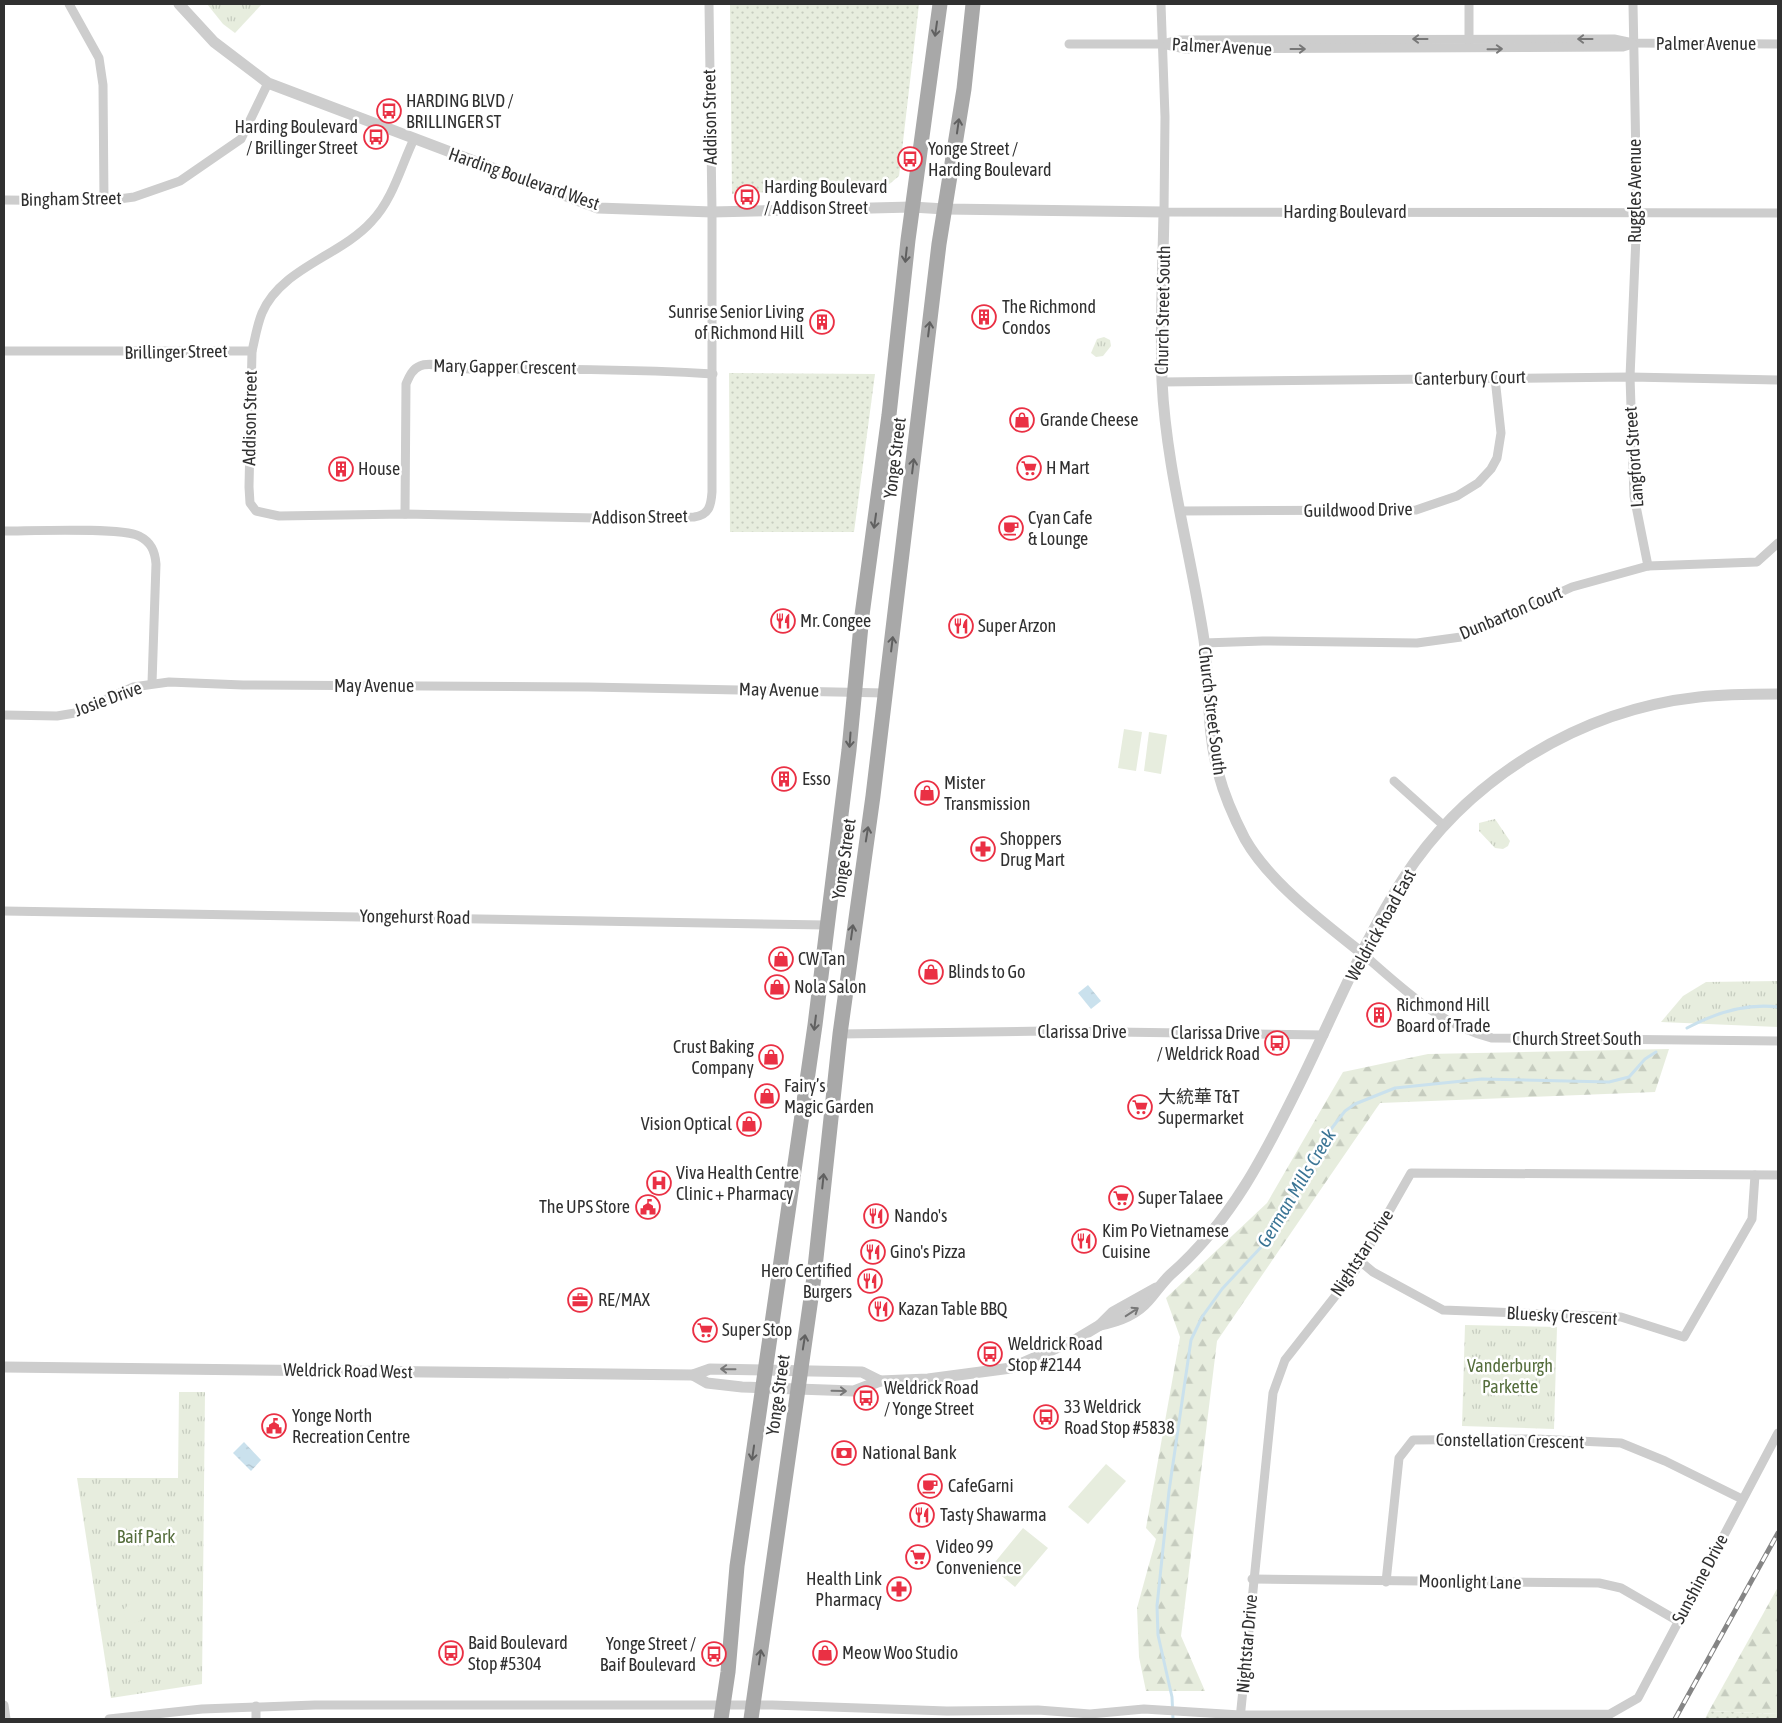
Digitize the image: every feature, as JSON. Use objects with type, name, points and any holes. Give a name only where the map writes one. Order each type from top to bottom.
[{"type":"main road","name":"Yonge Street","points":[[722,1712],[737,1566],[815,1025],[849,750],[853,692],[889,415],[912,207],[940,4]]},
{"type":"main road","name":"Yonge Street","points":[[752,1712],[814,1277],[840,1034],[885,693],[945,209],[964,88],[973,4]]},
{"type":"street","points":[[69,4],[99,58],[103,85],[104,201]]},
{"type":"street","name":"Harding Boulevard West","points":[[179,4],[214,42],[268,83],[598,208],[712,212],[912,207]]},
{"type":"street","name":"Addison Street","points":[[252,351],[249,487],[251,507],[256,511],[279,516],[405,514],[597,518],[701,516],[711,506],[713,374],[709,4]]},
{"type":"street","name":"Church Street South","points":[[1161,4],[1166,117],[1162,382],[1180,511],[1204,643],[1217,771],[1232,814],[1243,834],[1264,866],[1298,899],[1418,1000],[1472,1034],[1513,1040],[1778,1040]]},
{"type":"street","points":[[1469,4],[1469,50]]},
{"type":"street","name":"Ruggles Avenue","points":[[1630,377],[1637,213],[1633,4]]},
{"type":"street","name":"Palmer Avenue","points":[[1162,44],[1180,40],[1614,38],[1634,43],[1778,44]]},
{"type":"street","name":"Palmer Avenue","points":[[1162,44],[1185,49],[1469,50],[1623,48],[1634,43]]},
{"type":"street","points":[[1069,44],[1162,44]]},
{"type":"street","name":"Bingham Street","points":[[4,200],[104,201],[134,197],[180,181],[241,139],[268,83]]},
{"type":"street","name":"Brillinger Street","points":[[4,351],[252,351],[262,313],[286,282],[356,236],[372,221],[384,205],[414,139]]},
{"type":"street","name":"Harding Boulevard","points":[[912,207],[1164,212],[1778,213]]},
{"type":"street","name":"Mary Gapper Crescent","points":[[405,514],[406,384],[412,372],[420,366],[432,364],[455,369],[582,369],[713,374]]},
{"type":"street","name":"Canterbury Court","points":[[1162,382],[1630,377],[1778,380]]},
{"type":"street","name":"Langford Street","points":[[1630,377],[1634,496],[1648,566]]},
{"type":"street","name":"Guildwood Drive","points":[[1180,511],[1416,510],[1457,496],[1478,482],[1491,469],[1497,458],[1501,433],[1495,378]]},
{"type":"street","points":[[4,531],[127,532],[149,543],[155,553],[156,564],[152,683]]},
{"type":"street","name":"Dunbarton Court","points":[[1204,643],[1263,641],[1417,643],[1442,641],[1461,637],[1572,587],[1648,566],[1758,562],[1778,543]]},
{"type":"street","name":"May Avenue","points":[[152,683],[885,693]]},
{"type":"street","name":"Josie Drive","points":[[4,715],[57,716],[75,713],[133,687],[152,683]]},
{"type":"street","name":"Weldrick Road East","points":[[763,1387],[797,1390],[854,1391],[880,1381],[928,1379],[1011,1368],[1075,1340],[1100,1325],[1113,1312],[1156,1288],[1188,1260],[1218,1226],[1245,1188],[1276,1132],[1363,954],[1403,878],[1443,825],[1489,784],[1530,754],[1558,738],[1588,725],[1637,709],[1668,702],[1724,695],[1778,694]]},
{"type":"street","points":[[1394,781],[1443,825]]},
{"type":"street","name":"Yongehurst Road","points":[[4,911],[826,925]]},
{"type":"street","name":"Clarissa Drive","points":[[840,1034],[1045,1031],[1324,1035]]},
{"type":"street","name":"Nightstar Drive","points":[[1240,1717],[1252,1579],[1273,1393],[1279,1371],[1285,1360],[1361,1262],[1411,1173],[1778,1175]]},
{"type":"street","name":"Bluesky Crescent","points":[[1361,1262],[1373,1272],[1443,1310],[1620,1318],[1684,1337],[1752,1219],[1755,1176]]},
{"type":"street","name":"Weldrick Road West","points":[[4,1367],[693,1375],[710,1369],[765,1369]]},
{"type":"street","name":"Weldrick Road East","points":[[765,1369],[800,1372],[862,1372],[880,1381]]},
{"type":"street","name":"Weldrick Road West","points":[[693,1375],[707,1383],[742,1388],[763,1387]]},
{"type":"street","name":"Sunshine Drive","points":[[1240,1717],[1610,1714],[1638,1698],[1778,1433]]},
{"type":"street","name":"Constellation Crescent","points":[[1386,1582],[1399,1458],[1413,1440],[1536,1439],[1621,1443],[1665,1461],[1742,1499]]},
{"type":"street","name":"Moonlight Lane","points":[[1252,1579],[1599,1583],[1621,1588],[1678,1621]]},
{"type":"street","points":[[4,1705],[6,1719]]},
{"type":"street","points":[[256,1706],[256,1719]]},
{"type":"street","points":[[109,1719],[256,1706],[722,1712],[1038,1710],[1090,1714],[1155,1709],[1240,1717]]},
{"type":"green space","points":[[207,4],[262,4],[235,33],[223,24]]},
{"type":"green space","points":[[730,4],[919,4],[899,176],[887,186],[732,194]]},
{"type":"green space","points":[[1104,337],[1110,340],[1111,346],[1103,356],[1096,357],[1091,353],[1097,339]]},
{"type":"green space","points":[[729,373],[875,374],[854,532],[730,532]]},
{"type":"green space","points":[[1124,729],[1142,732],[1136,771],[1118,768]]},
{"type":"green space","points":[[1149,732],[1167,735],[1161,774],[1144,771]]},
{"type":"green space","points":[[1495,819],[1510,841],[1508,846],[1503,849],[1495,848],[1479,831],[1479,823]]},
{"type":"green space","points":[[1778,981],[1778,1027],[1661,1022],[1683,996],[1706,982]]},
{"type":"green space","points":[[1669,1049],[1655,1092],[1380,1103],[1217,1341],[1181,1636],[1205,1691],[1146,1691],[1139,1657],[1137,1608],[1156,1539],[1146,1528],[1180,1337],[1166,1298],[1267,1203],[1343,1072],[1428,1054]]},
{"type":"green space","name":"Vanderburgh Parkette","points":[[1465,1325],[1557,1327],[1554,1429],[1462,1426]]},
{"type":"green space","name":"Baif Park","points":[[179,1392],[205,1392],[202,1684],[111,1698],[77,1478],[178,1478]]},
{"type":"green space","points":[[1106,1464],[1126,1481],[1088,1524],[1068,1507]]},
{"type":"green space","points":[[1023,1528],[1048,1548],[1015,1587],[991,1567]]},
{"type":"green space","points":[[1778,1587],[1778,1714],[1709,1711]]},
{"type":"green space","points":[[130,1603],[138,1603],[144,1609],[144,1617],[138,1623],[130,1623],[124,1617],[124,1609]]},
{"type":"green space","points":[[1709,1711],[1778,1714],[1778,1719],[1705,1719]]},
{"type":"water","points":[[1088,985],[1101,1001],[1091,1009],[1078,993]]},
{"type":"water","points":[[244,1442],[261,1460],[251,1471],[233,1453]]},
{"type":"waterway","name":"German Mills Creek","points":[[1687,1028],[1731,1010],[1754,1006],[1778,1007]]},
{"type":"waterway","name":"German Mills Creek","points":[[1173,1719],[1172,1697],[1158,1635],[1157,1606],[1169,1491],[1191,1340],[1202,1317],[1222,1289],[1263,1245],[1280,1220],[1325,1137],[1345,1111],[1355,1104],[1395,1088],[1482,1079],[1609,1082],[1629,1077],[1645,1059],[1656,1052]]},
{"type":"railway","points":[[1675,1719],[1778,1533]]},
{"type":"place","name":"HARDING BLVD / BRILLINGER ST","points":[[389,111]]},
{"type":"place","name":"Harding Boulevard / Brillinger Street","points":[[376,137]]},
{"type":"place","name":"Yonge Street / Harding Boulevard","points":[[910,159]]},
{"type":"place","name":"Harding Boulevard / Addison Street","points":[[747,197]]},
{"type":"place","name":"The Richmond Condos","points":[[984,317]]},
{"type":"place","name":"Sunrise Senior Living of Richmond Hill","points":[[822,322]]},
{"type":"place","name":"Grande Cheese","points":[[1022,420]]},
{"type":"place","name":"H Mart","points":[[1029,468]]},
{"type":"place","name":"House","points":[[341,469]]},
{"type":"place","name":"Cyan Cafe & Lounge","points":[[1011,528]]},
{"type":"place","name":"Mr. Congee","points":[[783,621]]},
{"type":"place","name":"Super Arzon","points":[[961,626]]},
{"type":"place","name":"Esso","points":[[784,779]]},
{"type":"place","name":"Mister Transmission","points":[[927,793]]},
{"type":"place","name":"Shoppers Drug Mart","points":[[983,849]]},
{"type":"place","name":"CW Tan","points":[[781,959]]},
{"type":"place","name":"Blinds to Go","points":[[931,972]]},
{"type":"place","name":"Nola Salon","points":[[777,987]]},
{"type":"place","name":"Richmond Hill Board of Trade","points":[[1379,1015]]},
{"type":"place","name":"Clarissa Drive / Weldrick Road","points":[[1277,1043]]},
{"type":"place","name":"Crust Baking Company","points":[[771,1057]]},
{"type":"place","name":"Fairy’s Magic Garden","points":[[767,1096]]},
{"type":"place","name":"大統華 T&T Supermarket","points":[[1140,1107]]},
{"type":"place","name":"Vision Optical","points":[[749,1124]]},
{"type":"place","name":"Viva Health Centre Clinic + Pharmacy","points":[[659,1183]]},
{"type":"place","name":"Super Talaee","points":[[1121,1198]]},
{"type":"place","name":"The UPS Store","points":[[648,1207]]},
{"type":"place","name":"Nando's","points":[[876,1216]]},
{"type":"place","name":"Kim Po Vietnamese Cuisine","points":[[1084,1241]]},
{"type":"place","name":"Gino's Pizza","points":[[873,1252]]},
{"type":"place","name":"Hero Certified Burgers","points":[[870,1281]]},
{"type":"place","name":"RE/MAX","points":[[580,1300]]},
{"type":"place","name":"Kazan Table BBQ","points":[[881,1309]]},
{"type":"place","name":"Super Stop","points":[[705,1330]]},
{"type":"place","name":"Weldrick Road Stop #2144","points":[[990,1354]]},
{"type":"place","name":"Weldrick Road / Yonge Street","points":[[866,1398]]},
{"type":"place","name":"33 Weldrick Road Stop #5838","points":[[1046,1417]]},
{"type":"place","name":"Yonge North Recreation Centre","points":[[274,1426]]},
{"type":"place","name":"National Bank","points":[[844,1453]]},
{"type":"place","name":"CafeGarni","points":[[930,1486]]},
{"type":"place","name":"Tasty Shawarma","points":[[922,1515]]},
{"type":"place","name":"Video 99 Convenience","points":[[918,1557]]},
{"type":"place","name":"Health Link Pharmacy","points":[[899,1589]]},
{"type":"place","name":"Baid Boulevard Stop #5304","points":[[451,1653]]},
{"type":"place","name":"Meow Woo Studio","points":[[825,1653]]},
{"type":"place","name":"Yonge Street / Baif Boulevard","points":[[714,1654]]}]
